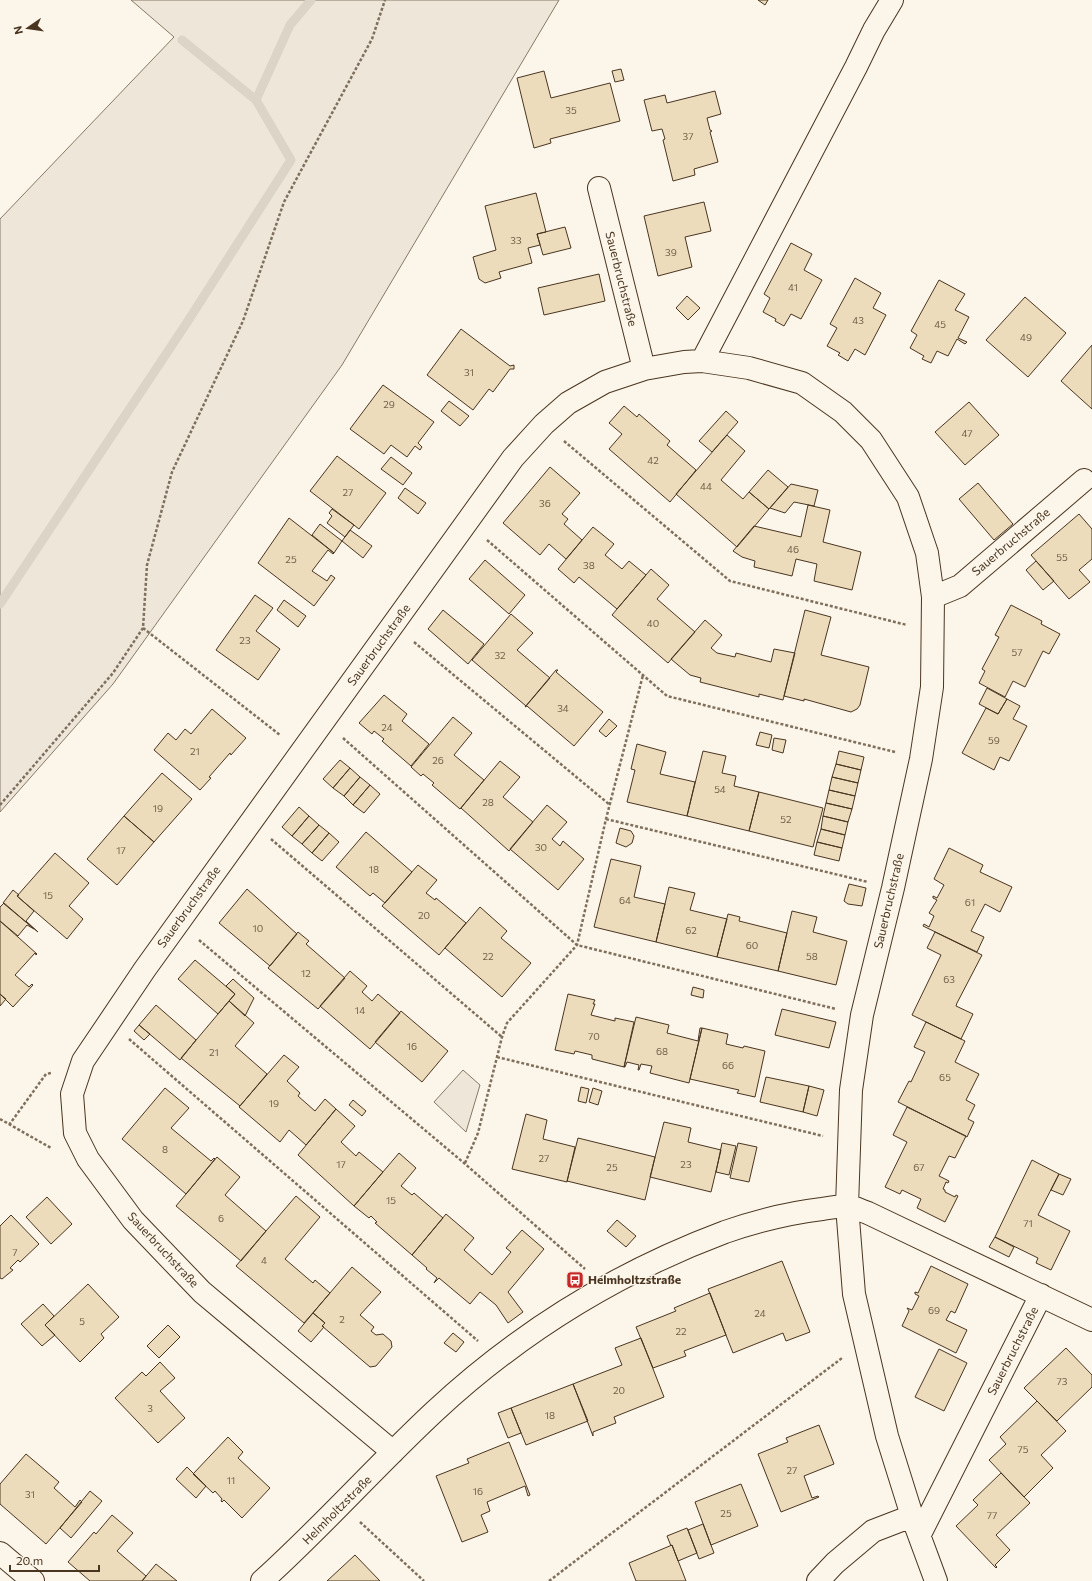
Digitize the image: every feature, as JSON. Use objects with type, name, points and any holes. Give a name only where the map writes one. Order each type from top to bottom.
[{"type":"street","points":[[702,361],[874,30],[892,0]]},
{"type":"street","name":"Sauerbruchstraße","points":[[599,188],[644,370]]},
{"type":"street","name":"Sauerbruchstraße","points":[[393,1452],[202,1292],[133,1220],[88,1159],[75,1133],[72,1094],[83,1061],[178,922],[302,753],[513,458],[544,424],[568,403],[605,382],[644,370],[684,362],[702,361],[749,368],[802,383],[843,412],[871,440],[908,497],[926,553],[933,597],[932,687],[921,758],[893,888],[862,1015],[851,1090],[847,1206],[854,1294],[865,1344],[887,1436],[936,1581]]},
{"type":"street","name":"Sauerbruchstraße","points":[[933,597],[960,586],[1084,480]]},
{"type":"street","name":"Sauerbruchstraße","points":[[847,1206],[868,1213],[1041,1295],[916,1525]]},
{"type":"street","name":"Helmholtzstraße","points":[[262,1581],[343,1504],[436,1410],[498,1358],[543,1324],[604,1287],[686,1247],[743,1226],[792,1213],[847,1206]]},
{"type":"street","points":[[1041,1295],[1092,1320]]},
{"type":"street","points":[[818,1581],[835,1563],[873,1531],[916,1525]]},
{"type":"street","points":[[0,1553],[33,1581]]},
{"type":"path","points":[[0,804],[113,673],[143,628],[147,565],[172,472],[243,321],[284,202],[372,39],[385,0]]},
{"type":"path","points":[[544,424],[730,581],[932,631]]},
{"type":"path","points":[[467,523],[667,696],[921,758]]},
{"type":"path","points":[[394,625],[610,805]]},
{"type":"path","points":[[143,628],[302,753]]},
{"type":"path","points":[[464,1163],[478,1133],[496,1057],[508,1023],[577,945],[606,819],[643,675]]},
{"type":"path","points":[[324,722],[577,945],[862,1015]]},
{"type":"path","points":[[606,819],[893,888]]},
{"type":"path","points":[[251,822],[502,1037]]},
{"type":"path","points":[[178,922],[464,1163],[604,1287]]},
{"type":"path","points":[[109,1022],[498,1358]]},
{"type":"path","points":[[496,1057],[849,1142]]},
{"type":"path","points":[[9,1125],[46,1074],[83,1061]]},
{"type":"path","points":[[0,1119],[60,1153],[88,1159]]},
{"type":"path","points":[[549,1581],[838,1361],[865,1344]]},
{"type":"path","points":[[343,1504],[360,1522],[424,1581]]},
{"type":"shaded area","points":[[131,0],[559,0],[342,365],[113,684],[0,812],[0,219],[174,37]]},
{"type":"shaded area","points":[[463,1070],[480,1085],[466,1132],[434,1102]]},
{"type":"building","points":[[758,0],[768,0],[765,5]]},
{"type":"building","points":[[621,69],[624,80],[615,82],[612,71]]},
{"type":"building","points":[[544,71],[551,98],[610,83],[620,121],[550,139],[551,143],[534,148],[517,78]]},
{"type":"building","points":[[715,91],[721,114],[707,118],[710,130],[712,131],[710,132],[718,162],[694,169],[695,175],[673,181],[663,140],[665,139],[662,129],[652,131],[644,100],[665,95],[667,103]]},
{"type":"building","points":[[536,193],[546,232],[537,234],[540,245],[528,248],[532,263],[499,272],[501,278],[485,283],[479,279],[473,257],[496,250],[485,206]]},
{"type":"building","points":[[704,202],[711,231],[685,237],[692,267],[658,276],[644,216]]},
{"type":"building","points":[[565,227],[571,248],[543,255],[537,234]]},
{"type":"building","points":[[791,243],[812,254],[804,270],[822,280],[801,319],[791,314],[784,326],[775,321],[776,319],[763,312],[770,298],[764,294]]},
{"type":"building","points":[[599,274],[605,301],[544,315],[538,288]]},
{"type":"building","points":[[855,278],[881,293],[873,308],[886,315],[865,355],[855,349],[848,361],[838,355],[840,353],[827,346],[837,328],[830,324]]},
{"type":"building","points":[[939,280],[965,294],[955,310],[969,317],[958,338],[967,342],[965,344],[957,339],[948,356],[937,351],[931,363],[922,359],[924,356],[910,348],[917,335],[911,331]]},
{"type":"building","points":[[687,296],[700,308],[688,320],[676,308]]},
{"type":"building","points":[[1025,297],[1066,333],[1028,377],[986,340]]},
{"type":"building","points":[[461,329],[510,366],[514,365],[514,369],[510,369],[493,392],[489,389],[473,410],[427,375]]},
{"type":"building","points":[[1092,345],[1092,409],[1061,381]]},
{"type":"building","points":[[383,385],[434,422],[418,443],[422,447],[420,450],[415,446],[407,457],[391,445],[384,454],[350,429]]},
{"type":"building","points":[[449,401],[469,416],[460,426],[441,411]]},
{"type":"building","points":[[969,402],[999,435],[965,465],[935,432]]},
{"type":"building","points":[[624,406],[637,417],[639,414],[670,441],[667,445],[696,470],[670,502],[609,449],[622,434],[609,423]]},
{"type":"building","points":[[726,411],[738,422],[712,452],[699,441]]},
{"type":"building","points":[[727,435],[745,451],[721,480],[743,499],[749,492],[769,509],[737,547],[676,494]]},
{"type":"building","points":[[337,456],[386,493],[359,529],[310,491]]},
{"type":"building","points":[[391,457],[412,473],[403,485],[381,469]]},
{"type":"building","points":[[550,467],[580,493],[562,514],[568,519],[564,524],[582,540],[566,559],[549,544],[540,555],[503,523]]},
{"type":"building","points":[[768,470],[788,487],[769,509],[749,492]]},
{"type":"building","points":[[978,483],[1013,524],[994,540],[959,499]]},
{"type":"building","points":[[791,484],[818,490],[814,506],[794,502],[785,513],[770,508]]},
{"type":"building","points":[[405,488],[426,503],[418,514],[398,498]]},
{"type":"building","points":[[808,505],[830,510],[823,542],[861,552],[852,590],[814,581],[817,564],[796,559],[792,576],[754,567],[755,561],[742,557],[733,551],[754,526],[801,537]]},
{"type":"building","points":[[332,509],[354,525],[345,537],[327,523],[332,516],[329,513]]},
{"type":"building","points":[[1079,514],[1092,529],[1092,559],[1079,570],[1090,582],[1069,599],[1031,555]]},
{"type":"building","points":[[289,518],[334,553],[333,554],[328,550],[312,571],[327,581],[331,575],[335,578],[314,606],[258,563]]},
{"type":"building","points":[[320,524],[342,541],[334,553],[312,535]]},
{"type":"building","points":[[593,527],[614,544],[605,555],[622,569],[629,561],[646,575],[617,609],[579,577],[574,583],[558,569]]},
{"type":"building","points":[[350,530],[372,546],[363,558],[342,541]]},
{"type":"building","points":[[485,560],[525,595],[509,614],[469,579]]},
{"type":"building","points":[[1036,561],[1054,581],[1043,590],[1026,570]]},
{"type":"building","points":[[651,569],[669,585],[657,599],[695,632],[668,663],[612,615]]},
{"type":"building","points":[[255,595],[273,608],[256,631],[280,649],[258,680],[216,650]]},
{"type":"building","points":[[284,600],[306,616],[298,627],[277,610]]},
{"type":"building","points":[[1011,605],[1042,621],[1041,624],[1060,634],[1049,654],[1043,651],[1025,687],[1013,681],[1005,697],[979,683],[985,671],[982,669],[999,637],[995,635]]},
{"type":"building","points":[[443,610],[484,644],[468,664],[428,629]]},
{"type":"building","points":[[805,610],[831,617],[821,655],[869,667],[860,705],[857,709],[851,712],[804,699],[804,701],[784,696]]},
{"type":"building","points":[[511,614],[533,633],[517,650],[550,678],[526,706],[472,660]]},
{"type":"building","points":[[705,620],[722,635],[711,648],[717,653],[735,657],[736,653],[771,662],[774,649],[795,653],[783,700],[759,694],[759,697],[700,682],[701,678],[690,675],[671,659]]},
{"type":"building","points":[[556,670],[558,670],[556,672],[603,712],[574,746],[527,706],[525,707]]},
{"type":"building","points":[[987,688],[1007,699],[998,714],[979,704]]},
{"type":"building","points":[[384,695],[407,714],[402,721],[429,744],[411,766],[382,741],[384,739],[374,731],[372,734],[359,723]]},
{"type":"building","points":[[1007,699],[1020,706],[1013,719],[1027,726],[1009,761],[1000,757],[994,770],[962,753],[986,708],[998,714]]},
{"type":"building","points":[[212,709],[246,738],[231,755],[230,753],[200,790],[154,750],[168,733],[176,740],[185,729],[191,734]]},
{"type":"building","points":[[453,717],[472,733],[454,755],[484,780],[460,809],[432,785],[434,783],[423,774],[421,776],[411,767]]},
{"type":"building","points":[[609,719],[617,726],[606,737],[599,731]]},
{"type":"building","points":[[760,732],[772,735],[769,748],[756,745]]},
{"type":"building","points":[[774,738],[786,740],[783,753],[772,750]]},
{"type":"building","points":[[637,744],[666,752],[660,774],[695,782],[687,816],[627,802],[635,770],[631,769]]},
{"type":"building","points":[[703,751],[726,756],[722,773],[736,776],[734,786],[759,792],[749,831],[687,816]]},
{"type":"building","points":[[839,751],[864,757],[861,770],[836,764]]},
{"type":"building","points":[[340,760],[350,768],[333,788],[323,779]]},
{"type":"building","points":[[500,761],[520,777],[503,797],[533,822],[509,851],[461,808]]},
{"type":"building","points":[[836,764],[861,770],[858,783],[832,777]]},
{"type":"building","points":[[350,768],[360,777],[344,796],[333,788]]},
{"type":"building","points":[[162,773],[192,799],[154,842],[124,816]]},
{"type":"building","points":[[360,777],[370,785],[353,805],[344,796]]},
{"type":"building","points":[[832,777],[858,783],[855,796],[829,790]]},
{"type":"building","points":[[370,785],[380,794],[364,813],[353,805]]},
{"type":"building","points":[[829,790],[855,796],[852,809],[826,803]]},
{"type":"building","points":[[759,792],[823,808],[813,847],[749,831]]},
{"type":"building","points":[[826,803],[852,809],[848,822],[823,816]]},
{"type":"building","points":[[547,805],[567,822],[552,839],[560,846],[563,841],[584,859],[558,890],[510,849]]},
{"type":"building","points":[[299,807],[309,816],[292,836],[282,827]]},
{"type":"building","points":[[124,816],[154,842],[117,885],[87,859]]},
{"type":"building","points":[[309,816],[319,825],[302,844],[292,836]]},
{"type":"building","points":[[823,816],[848,822],[845,835],[821,829]]},
{"type":"building","points":[[319,825],[329,833],[312,853],[302,844]]},
{"type":"building","points":[[620,828],[631,831],[634,836],[632,843],[626,847],[616,843]]},
{"type":"building","points":[[821,829],[845,835],[842,848],[817,842]]},
{"type":"building","points":[[366,832],[412,872],[385,903],[373,893],[370,896],[336,867]]},
{"type":"building","points":[[329,833],[339,842],[322,861],[312,853]]},
{"type":"building","points":[[817,842],[842,848],[839,861],[814,855]]},
{"type":"building","points":[[949,848],[983,865],[980,872],[1012,887],[1000,912],[985,904],[971,931],[984,937],[977,952],[923,926],[924,924],[929,927],[934,916],[929,913],[937,900],[933,898],[933,896],[937,898],[944,885],[934,879]]},
{"type":"building","points":[[55,853],[89,883],[69,906],[83,919],[67,939],[17,896]]},
{"type":"building","points":[[611,859],[641,866],[634,897],[665,904],[656,942],[594,927]]},
{"type":"building","points":[[418,865],[437,880],[426,893],[435,900],[436,898],[466,923],[439,955],[382,906]]},
{"type":"building","points":[[849,884],[866,888],[862,906],[848,904],[844,901]]},
{"type":"building","points":[[669,887],[695,893],[690,910],[727,919],[717,957],[656,942]]},
{"type":"building","points":[[247,889],[297,934],[270,966],[219,923]]},
{"type":"building","points":[[13,890],[19,895],[17,896],[34,911],[26,921],[38,932],[3,903]]},
{"type":"building","points":[[4,903],[34,929],[27,925],[18,936],[0,921],[0,907]]},
{"type":"building","points":[[480,907],[507,931],[501,938],[531,963],[502,997],[445,948]]},
{"type":"building","points":[[792,911],[817,917],[813,932],[847,941],[836,985],[778,971]]},
{"type":"building","points":[[728,914],[740,917],[739,921],[787,933],[778,971],[717,957]]},
{"type":"building","points":[[0,921],[37,954],[36,955],[35,953],[15,975],[29,987],[32,984],[33,985],[13,1007],[0,994]]},
{"type":"building","points":[[298,932],[309,941],[306,944],[345,978],[318,1009],[268,968]]},
{"type":"building","points":[[935,932],[982,955],[956,1006],[973,1014],[961,1039],[912,1015],[941,955],[927,948]]},
{"type":"building","points":[[195,960],[235,994],[218,1014],[178,979]]},
{"type":"building","points":[[350,971],[367,986],[362,992],[372,1001],[378,994],[400,1013],[370,1049],[320,1006]]},
{"type":"building","points":[[233,979],[254,998],[245,1016],[229,1001],[235,994],[226,986]]},
{"type":"building","points":[[693,987],[704,990],[703,998],[691,995]]},
{"type":"building","points":[[0,994],[6,999],[0,1006]]},
{"type":"building","points":[[568,994],[595,1000],[591,1015],[615,1021],[615,1018],[634,1022],[624,1067],[592,1059],[592,1055],[575,1051],[574,1054],[555,1050]]},
{"type":"building","points":[[229,1001],[254,1023],[235,1046],[267,1074],[240,1106],[181,1058]]},
{"type":"building","points":[[156,1005],[196,1040],[180,1060],[139,1025]]},
{"type":"building","points":[[782,1009],[836,1022],[829,1048],[775,1035]]},
{"type":"building","points":[[401,1011],[448,1051],[422,1082],[375,1042]]},
{"type":"building","points":[[636,1017],[669,1025],[667,1033],[698,1041],[700,1028],[702,1028],[689,1083],[650,1073],[652,1066],[641,1064],[638,1070],[639,1065],[627,1062],[624,1067]]},
{"type":"building","points":[[926,1022],[965,1041],[955,1062],[979,1074],[966,1100],[975,1105],[968,1119],[974,1122],[967,1137],[898,1102],[909,1081],[911,1082],[925,1052],[914,1047]]},
{"type":"building","points":[[139,1025],[150,1034],[144,1040],[134,1031]]},
{"type":"building","points":[[702,1028],[728,1034],[726,1044],[743,1048],[744,1046],[765,1051],[755,1097],[737,1093],[739,1090],[690,1079]]},
{"type":"building","points":[[284,1055],[299,1067],[287,1081],[300,1093],[298,1096],[315,1111],[325,1099],[336,1109],[306,1145],[289,1130],[280,1142],[239,1107]]},
{"type":"building","points":[[766,1077],[809,1086],[803,1112],[760,1102]]},
{"type":"building","points":[[809,1086],[824,1090],[817,1116],[803,1112]]},
{"type":"building","points":[[581,1087],[589,1089],[586,1103],[578,1101]]},
{"type":"building","points":[[165,1088],[189,1108],[171,1128],[211,1161],[214,1158],[215,1159],[186,1194],[122,1139]]},
{"type":"building","points":[[593,1088],[602,1091],[598,1105],[589,1102]]},
{"type":"building","points":[[353,1100],[366,1111],[362,1116],[349,1105]]},
{"type":"building","points":[[907,1107],[966,1136],[955,1158],[949,1156],[939,1176],[949,1181],[948,1183],[946,1182],[943,1189],[945,1192],[955,1197],[956,1195],[958,1196],[945,1222],[917,1208],[921,1199],[902,1190],[900,1194],[885,1187],[907,1142],[893,1135]]},
{"type":"building","points":[[336,1109],[355,1126],[341,1142],[356,1156],[359,1152],[383,1172],[354,1206],[298,1155]]},
{"type":"building","points":[[526,1114],[547,1120],[543,1139],[575,1147],[567,1182],[512,1169]]},
{"type":"building","points":[[664,1122],[691,1128],[688,1142],[721,1150],[711,1192],[650,1177]]},
{"type":"building","points":[[578,1138],[655,1157],[645,1200],[567,1181]]},
{"type":"building","points":[[722,1143],[736,1146],[729,1175],[716,1172]]},
{"type":"building","points":[[738,1143],[757,1147],[749,1182],[730,1178]]},
{"type":"building","points":[[399,1153],[416,1168],[401,1186],[412,1195],[414,1193],[443,1218],[412,1255],[375,1223],[377,1222],[371,1216],[369,1218],[354,1206]]},
{"type":"building","points":[[217,1157],[240,1177],[225,1195],[266,1231],[241,1261],[176,1206]]},
{"type":"building","points":[[1032,1160],[1059,1174],[1038,1215],[1070,1231],[1051,1270],[1036,1263],[1038,1258],[995,1237]]},
{"type":"building","points":[[1059,1174],[1071,1179],[1063,1195],[1051,1190]]},
{"type":"building","points":[[296,1196],[320,1217],[285,1259],[313,1283],[315,1280],[330,1293],[304,1323],[236,1266]]},
{"type":"building","points":[[47,1197],[72,1224],[51,1244],[26,1217]]},
{"type":"building","points":[[446,1214],[474,1238],[464,1250],[492,1275],[511,1252],[506,1248],[522,1230],[544,1249],[508,1292],[523,1312],[508,1323],[496,1305],[480,1292],[470,1304],[439,1278],[434,1283],[437,1278],[412,1255]]},
{"type":"building","points":[[11,1215],[39,1244],[20,1262],[18,1260],[10,1268],[13,1270],[2,1279],[0,1278],[0,1226]]},
{"type":"building","points":[[617,1220],[636,1236],[626,1247],[607,1231]]},
{"type":"building","points":[[995,1237],[1014,1247],[1009,1257],[989,1247]]},
{"type":"building","points":[[782,1261],[810,1332],[786,1341],[783,1333],[733,1353],[708,1289]]},
{"type":"building","points":[[931,1266],[968,1284],[955,1313],[951,1311],[946,1320],[967,1330],[956,1353],[902,1326],[909,1311],[907,1308],[912,1310],[919,1296],[915,1294],[915,1292],[918,1293]]},
{"type":"building","points":[[352,1267],[381,1292],[360,1315],[374,1327],[371,1331],[376,1335],[383,1334],[391,1341],[392,1347],[376,1366],[370,1367],[322,1326],[325,1323],[313,1313]]},
{"type":"building","points":[[88,1284],[119,1317],[101,1334],[104,1338],[80,1362],[45,1325]]},
{"type":"building","points":[[710,1293],[726,1335],[684,1351],[686,1356],[653,1368],[636,1327],[676,1311],[674,1308]]},
{"type":"building","points":[[43,1304],[54,1316],[45,1325],[55,1335],[42,1346],[21,1324]]},
{"type":"building","points":[[313,1313],[325,1323],[322,1326],[324,1327],[311,1342],[298,1331]]},
{"type":"building","points":[[168,1325],[180,1337],[159,1358],[147,1346]]},
{"type":"building","points":[[453,1333],[464,1342],[456,1352],[444,1343]]},
{"type":"building","points":[[641,1338],[664,1397],[614,1417],[616,1423],[593,1432],[593,1436],[573,1384],[622,1365],[615,1348]]},
{"type":"building","points":[[1066,1348],[1092,1375],[1092,1387],[1057,1421],[1024,1388]]},
{"type":"building","points":[[939,1349],[967,1363],[944,1411],[915,1397]]},
{"type":"building","points":[[160,1362],[175,1378],[160,1391],[185,1418],[158,1443],[115,1398],[142,1372],[146,1376]]},
{"type":"building","points":[[573,1384],[588,1421],[526,1445],[511,1408]]},
{"type":"building","points":[[1037,1401],[1066,1431],[1041,1455],[1053,1468],[1024,1497],[989,1460],[1006,1444],[1000,1437]]},
{"type":"building","points":[[511,1408],[521,1433],[508,1438],[498,1413]]},
{"type":"building","points":[[819,1425],[834,1464],[804,1476],[812,1498],[819,1497],[781,1512],[758,1454],[788,1442],[786,1438]]},
{"type":"building","points":[[228,1437],[243,1452],[238,1458],[270,1488],[242,1518],[224,1500],[222,1502],[221,1501],[222,1499],[215,1491],[213,1493],[193,1474]]},
{"type":"building","points":[[509,1442],[530,1495],[528,1496],[525,1486],[487,1502],[490,1511],[481,1515],[488,1532],[462,1542],[436,1476],[469,1463],[467,1459]]},
{"type":"building","points":[[26,1454],[59,1482],[54,1488],[75,1507],[80,1500],[82,1502],[46,1544],[0,1504],[0,1484]]},
{"type":"building","points":[[187,1467],[206,1486],[196,1498],[176,1479]]},
{"type":"building","points":[[1001,1473],[1030,1503],[996,1535],[1010,1550],[995,1565],[997,1567],[996,1568],[956,1526],[978,1505],[973,1500]]},
{"type":"building","points":[[741,1484],[758,1526],[711,1545],[695,1502]]},
{"type":"building","points":[[90,1491],[102,1501],[71,1538],[60,1528]]},
{"type":"building","points":[[112,1515],[133,1533],[117,1551],[146,1576],[142,1581],[90,1581],[68,1562],[94,1532],[96,1534]]},
{"type":"building","points":[[703,1524],[714,1553],[699,1559],[688,1530]]},
{"type":"building","points":[[687,1528],[697,1553],[678,1561],[667,1536]]},
{"type":"building","points":[[672,1545],[686,1581],[636,1581],[629,1563]]},
{"type":"building","points":[[355,1555],[380,1581],[327,1581]]},
{"type":"building","points":[[156,1564],[177,1581],[142,1581]]},
{"type":"waterway","points":[[0,604],[186,324],[291,160],[256,100],[290,25],[311,0]]},
{"type":"waterway","points":[[182,40],[256,100]]},
{"type":"place","name":"Helmholtzstraße","points":[[575,1280]]}]
